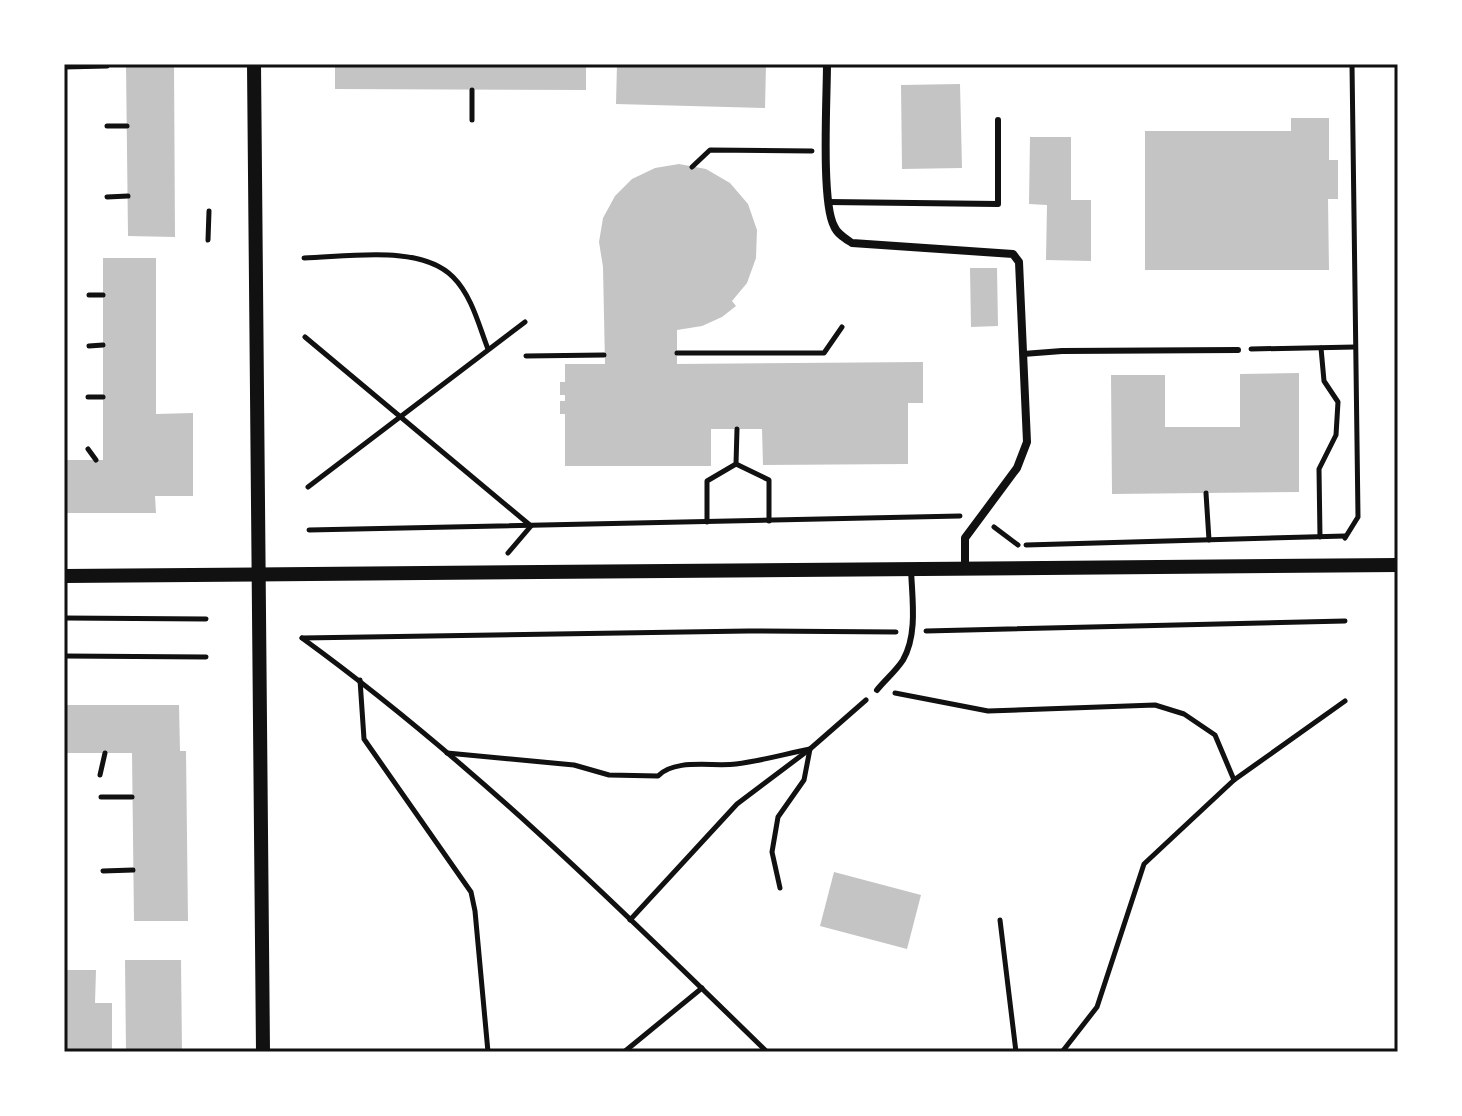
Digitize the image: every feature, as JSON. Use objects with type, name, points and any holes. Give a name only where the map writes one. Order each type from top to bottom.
[{"type":"street","points":[[254,64],[263,1052]]},
{"type":"street","points":[[827,64],[828,202],[834,227],[852,243],[1013,254],[1018,257],[1027,442],[1017,468],[965,538],[965,569]]},
{"type":"street","points":[[64,576],[1398,565]]},
{"type":"lane","points":[[828,202],[998,204],[998,120]]},
{"type":"lane","points":[[1023,354],[1238,350]]},
{"type":"lane","points":[[877,690],[902,661],[912,632],[911,569]]},
{"type":"path","points":[[1345,536],[1358,517],[1352,64]]},
{"type":"path","points":[[64,67],[107,66]]},
{"type":"path","points":[[472,90],[472,120]]},
{"type":"path","points":[[107,126],[127,126]]},
{"type":"path","points":[[692,167],[710,150],[828,152]]},
{"type":"path","points":[[107,197],[128,196]]},
{"type":"path","points":[[208,240],[209,211]]},
{"type":"path","points":[[304,258],[401,255],[438,265],[455,278],[467,296],[488,349]]},
{"type":"path","points":[[89,295],[103,295]]},
{"type":"path","points":[[308,487],[525,322]]},
{"type":"path","points":[[677,353],[824,353],[842,327]]},
{"type":"path","points":[[305,337],[531,526]]},
{"type":"path","points":[[89,346],[103,345]]},
{"type":"path","points":[[1238,350],[1355,347]]},
{"type":"path","points":[[1320,537],[1319,469],[1336,435],[1338,402],[1324,381],[1321,348]]},
{"type":"path","points":[[526,356],[604,355]]},
{"type":"path","points":[[88,397],[103,397]]},
{"type":"path","points":[[736,464],[737,429]]},
{"type":"path","points":[[88,449],[96,460]]},
{"type":"path","points":[[736,464],[769,480],[769,521]]},
{"type":"path","points":[[707,522],[707,481],[736,464]]},
{"type":"path","points":[[1206,493],[1209,540]]},
{"type":"path","points":[[309,530],[981,516],[1018,545]]},
{"type":"path","points":[[508,554],[531,526]]},
{"type":"path","points":[[64,618],[206,619]]},
{"type":"path","points":[[767,1052],[498,797],[360,680],[302,638],[748,631],[912,632],[1345,621]]},
{"type":"path","points":[[64,656],[206,657]]},
{"type":"path","points":[[360,680],[364,739],[471,892],[488,1052]]},
{"type":"path","points":[[630,920],[737,804],[810,749],[877,690],[988,711],[1155,705],[1184,714],[1215,735],[1234,780]]},
{"type":"path","points":[[1062,1052],[1097,1007],[1144,864],[1234,780],[1345,701]]},
{"type":"path","points":[[446,752],[574,765],[609,775],[658,776],[664,770],[698,764],[735,764],[810,749]]},
{"type":"path","points":[[780,888],[772,852],[778,817],[804,780],[810,749]]},
{"type":"path","points":[[100,775],[105,753]]},
{"type":"path","points":[[101,797],[132,797]]},
{"type":"path","points":[[103,871],[133,870]]},
{"type":"path","points":[[1000,920],[1016,1052]]},
{"type":"path","points":[[624,1052],[702,988]]},
{"type":"building","points":[[126,64],[174,64],[175,237],[128,236]]},
{"type":"building","points":[[335,64],[586,64],[586,90],[335,89]]},
{"type":"building","points":[[617,64],[766,64],[765,108],[616,104]]},
{"type":"building","points":[[960,84],[962,168],[902,169],[901,85]]},
{"type":"building","points":[[1291,118],[1329,118],[1329,160],[1338,160],[1338,199],[1328,199],[1329,270],[1145,270],[1145,131],[1291,131]]},
{"type":"building","points":[[1030,137],[1071,137],[1071,200],[1091,200],[1091,261],[1046,260],[1047,205],[1029,204]]},
{"type":"building","points":[[679,164],[706,169],[730,183],[748,204],[757,230],[756,258],[747,283],[732,301],[736,306],[702,326],[677,330],[677,364],[923,362],[923,403],[908,403],[908,464],[763,465],[762,429],[711,429],[711,466],[565,466],[565,414],[560,414],[560,401],[565,401],[565,395],[560,395],[560,382],[565,382],[565,364],[605,364],[603,267],[599,242],[603,218],[615,196],[632,179],[655,168]]},
{"type":"building","points":[[103,258],[156,258],[156,414],[193,413],[193,496],[155,496],[156,513],[64,513],[64,460],[103,460]]},
{"type":"building","points":[[970,268],[997,268],[998,326],[971,327]]},
{"type":"building","points":[[1299,373],[1299,492],[1112,494],[1111,375],[1165,375],[1165,427],[1240,427],[1240,374]]},
{"type":"building","points":[[64,705],[179,705],[180,751],[186,751],[188,921],[134,921],[132,753],[64,753]]},
{"type":"building","points":[[834,872],[921,895],[907,949],[820,926]]},
{"type":"building","points":[[125,960],[181,960],[182,1052],[126,1052]]},
{"type":"building","points":[[64,970],[96,970],[95,1003],[112,1003],[112,1052],[64,1052]]}]
